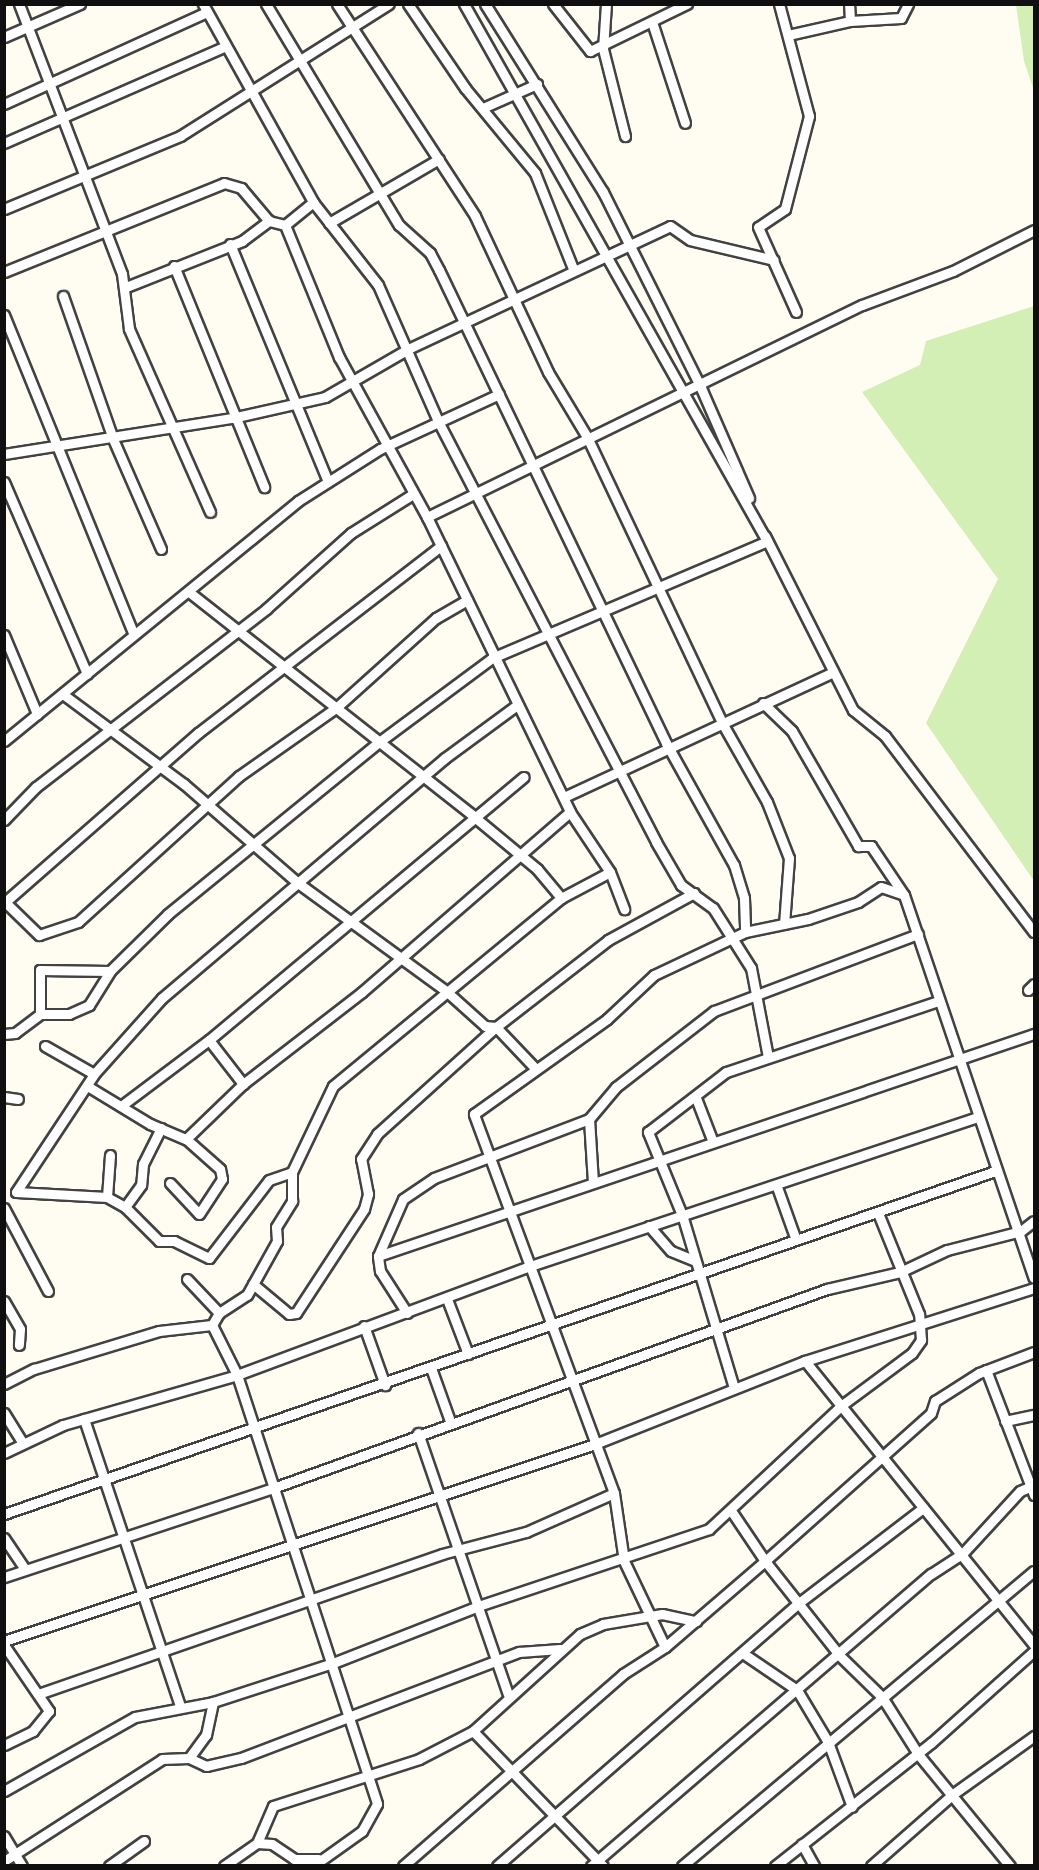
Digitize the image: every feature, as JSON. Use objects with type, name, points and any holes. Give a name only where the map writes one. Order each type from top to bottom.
[{"type":"street","points":[[19,4],[50,86],[66,119],[83,177],[126,287],[129,329],[210,512]]},
{"type":"street","points":[[4,37],[80,4]]},
{"type":"street","points":[[266,4],[399,225],[430,253],[672,750],[734,865],[744,898],[745,932]]},
{"type":"street","points":[[337,4],[475,216],[516,299],[548,372],[587,437],[721,721],[767,802],[789,858],[784,924]]},
{"type":"street","points":[[4,209],[180,136],[301,60],[353,31],[389,4]]},
{"type":"street","points":[[408,4],[465,88],[484,107],[535,172],[574,271]]},
{"type":"street","points":[[464,4],[767,541],[853,710],[885,736],[1035,932]]},
{"type":"street","points":[[484,4],[537,84],[630,243],[701,388],[767,541]]},
{"type":"street","points":[[553,4],[590,51],[603,49],[652,22],[669,9],[687,4]]},
{"type":"street","points":[[606,4],[603,49],[625,136]]},
{"type":"street","points":[[779,4],[809,116],[785,209],[758,228],[796,312]]},
{"type":"street","points":[[849,4],[850,21]]},
{"type":"street","points":[[788,35],[850,21],[902,18],[908,4]]},
{"type":"street","points":[[4,104],[50,86],[205,8],[313,202],[378,285],[408,348],[439,423],[478,491],[617,772],[681,885],[713,908],[734,937],[752,968],[768,1057]]},
{"type":"street","points":[[652,22],[685,123]]},
{"type":"street","points":[[4,143],[66,119],[226,46]]},
{"type":"street","points":[[484,107],[537,84]]},
{"type":"street","points":[[329,223],[439,159]]},
{"type":"street","points":[[4,272],[224,183],[241,188],[269,221],[285,225]]},
{"type":"street","points":[[285,225],[313,202]]},
{"type":"street","points":[[126,287],[230,244],[269,221]]},
{"type":"street","points":[[285,225],[352,380],[427,517],[492,658],[570,812],[610,872],[624,909]]},
{"type":"street","points":[[4,454],[113,439],[232,418],[325,396],[408,348],[670,225],[690,240],[774,260]]},
{"type":"street","points":[[427,517],[587,437],[701,388],[862,305],[953,271],[1035,230]]},
{"type":"street","points":[[230,244],[328,482]]},
{"type":"street","points":[[174,266],[232,418],[264,487]]},
{"type":"street","points":[[63,296],[113,439],[161,549]]},
{"type":"street","points":[[4,315],[133,633]]},
{"type":"street","points":[[4,741],[64,695],[133,633],[189,592],[235,549],[328,482],[388,445],[499,393]]},
{"type":"street","points":[[4,482],[87,674]]},
{"type":"street","points":[[4,820],[36,787],[112,732],[233,630],[266,609],[351,533],[413,494]]},
{"type":"street","points":[[4,1034],[15,1033],[40,1014],[69,1014],[89,1005],[110,971],[254,843],[379,742],[492,658],[604,610],[657,584],[767,541]]},
{"type":"street","points":[[441,546],[285,666],[88,825],[5,901],[39,935],[65,930],[209,804],[337,707],[436,618],[467,600]]},
{"type":"street","points":[[189,592],[233,630],[285,666],[521,855],[561,898]]},
{"type":"street","points":[[4,635],[37,714]]},
{"type":"street","points":[[564,797],[672,750],[721,721],[832,672]]},
{"type":"street","points":[[64,695],[209,804],[298,883],[351,921],[399,960],[446,991],[485,1026],[496,1027],[534,1067]]},
{"type":"street","points":[[763,703],[792,731],[858,846],[871,846],[904,895],[995,1172],[1021,1231],[1035,1278]]},
{"type":"street","points":[[16,1192],[89,1087],[94,1074],[162,998],[423,778],[517,705]]},
{"type":"street","points":[[121,1106],[209,1040],[351,921],[472,815],[523,777]]},
{"type":"street","points":[[186,1139],[243,1084],[399,960],[570,812]]},
{"type":"street","points":[[212,1325],[219,1313],[253,1284],[292,1201],[292,1172],[333,1086],[561,898],[610,872]]},
{"type":"street","points":[[666,1647],[648,1617],[624,1561],[614,1493],[570,1382],[492,1156],[474,1114],[534,1067],[607,1019],[654,975],[745,932],[784,924],[858,902],[881,887],[904,895]]},
{"type":"street","points":[[253,1284],[289,1314],[307,1301],[364,1209],[368,1194],[360,1159],[368,1147],[496,1027],[608,940],[694,893]]},
{"type":"street","points":[[406,1313],[380,1271],[378,1256],[403,1199],[434,1178],[589,1119],[616,1087],[697,1020],[918,934]]},
{"type":"street","points":[[40,1014],[40,970],[110,971]]},
{"type":"street","points":[[734,1388],[717,1329],[697,1276],[681,1215],[662,1161],[648,1132],[696,1098],[726,1072],[938,1001]]},
{"type":"street","points":[[378,1256],[713,1142],[959,1064],[1035,1034]]},
{"type":"street","points":[[209,1040],[243,1084]]},
{"type":"street","points":[[45,1046],[94,1074]]},
{"type":"street","points":[[89,1087],[161,1128],[186,1139],[208,1156],[222,1179],[199,1214],[170,1183]]},
{"type":"street","points":[[4,1097],[18,1099]]},
{"type":"street","points":[[696,1098],[713,1142]]},
{"type":"street","points":[[4,1453],[22,1442],[84,1419],[237,1375],[364,1326],[447,1299],[530,1266],[681,1215],[777,1187],[978,1117]]},
{"type":"street","points":[[589,1119],[593,1183]]},
{"type":"street","points":[[125,1207],[141,1185],[143,1164],[161,1128]]},
{"type":"street","points":[[107,1197],[110,1155]]},
{"type":"street","points":[[4,1194],[16,1192],[107,1197],[125,1207],[159,1241],[174,1240],[207,1259],[269,1180],[292,1172]]},
{"type":"street","points":[[4,1514],[103,1478],[255,1430],[995,1172]]},
{"type":"street","points":[[777,1187],[796,1240]]},
{"type":"street","points":[[4,1208],[48,1291]]},
{"type":"street","points":[[4,1791],[120,1723],[180,1706],[213,1702],[333,1663],[481,1605],[608,1560],[624,1561],[709,1529],[732,1512],[842,1405],[912,1353],[923,1327],[878,1213]]},
{"type":"street","points":[[4,1577],[123,1535],[273,1488],[450,1421],[570,1382],[827,1289],[900,1272],[947,1250],[1021,1231],[1035,1221]]},
{"type":"street","points":[[649,1226],[671,1251],[693,1260]]},
{"type":"street","points":[[187,1279],[219,1313]]},
{"type":"street","points":[[4,1745],[33,1731],[49,1714],[41,1693],[14,1661],[4,1643],[440,1492],[595,1444],[805,1361],[923,1327],[1035,1288]]},
{"type":"street","points":[[447,1299],[468,1354]]},
{"type":"street","points":[[4,1301],[20,1329],[19,1345]]},
{"type":"street","points":[[212,1325],[237,1375],[309,1601],[351,1717],[377,1810],[362,1831],[315,1862],[294,1859],[272,1844],[257,1843]]},
{"type":"street","points":[[4,1384],[34,1369],[159,1331],[212,1325]]},
{"type":"street","points":[[364,1326],[385,1385]]},
{"type":"street","points":[[403,1866],[622,1674],[666,1647],[765,1561],[881,1453],[931,1413],[935,1401],[986,1371],[1035,1352]]},
{"type":"street","points":[[805,1361],[923,1508],[1004,1602],[1035,1645]]},
{"type":"street","points":[[431,1368],[450,1421]]},
{"type":"street","points":[[473,1731],[515,1769],[597,1863],[797,1689],[840,1656],[931,1574],[963,1553],[1032,1489],[986,1371]]},
{"type":"street","points":[[4,1413],[22,1442]]},
{"type":"street","points":[[1005,1421],[1035,1415]]},
{"type":"street","points":[[84,1419],[180,1706]]},
{"type":"street","points":[[418,1434],[481,1605],[497,1664],[508,1694]]},
{"type":"street","points":[[41,1693],[460,1549],[526,1532],[614,1493]]},
{"type":"street","points":[[497,1866],[744,1654],[800,1602],[923,1508]]},
{"type":"street","points":[[732,1512],[765,1561],[800,1602],[840,1656],[882,1697],[918,1754],[1010,1866]]},
{"type":"street","points":[[4,1538],[25,1569]]},
{"type":"street","points":[[682,1866],[882,1697],[1004,1602],[1035,1571]]},
{"type":"street","points":[[224,1866],[243,1856],[257,1843],[273,1806],[419,1759],[473,1731],[508,1694],[560,1649],[603,1624],[674,1612],[696,1621]]},
{"type":"street","points":[[4,1861],[162,1759],[189,1758],[206,1766],[242,1758],[497,1664],[533,1647],[560,1649]]},
{"type":"street","points":[[775,1866],[918,1754],[1035,1651]]},
{"type":"street","points":[[744,1654],[797,1689],[828,1742],[852,1807]]},
{"type":"street","points":[[4,1669],[14,1661]]},
{"type":"street","points":[[189,1758],[207,1735],[213,1702]]},
{"type":"street","points":[[870,1866],[953,1794],[1035,1736]]},
{"type":"street","points":[[4,1836],[22,1866]]},
{"type":"street","points":[[109,1866],[144,1841]]},
{"type":"street","points":[[802,1844],[814,1866]]},
{"type":"street","points":[[243,1856],[249,1866]]},
{"type":"green space","points":[[1016,5],[1034,5],[1034,91],[1024,61]]},
{"type":"green space","points":[[1034,306],[1034,881],[926,723],[998,579],[862,392],[920,365],[926,341]]}]
